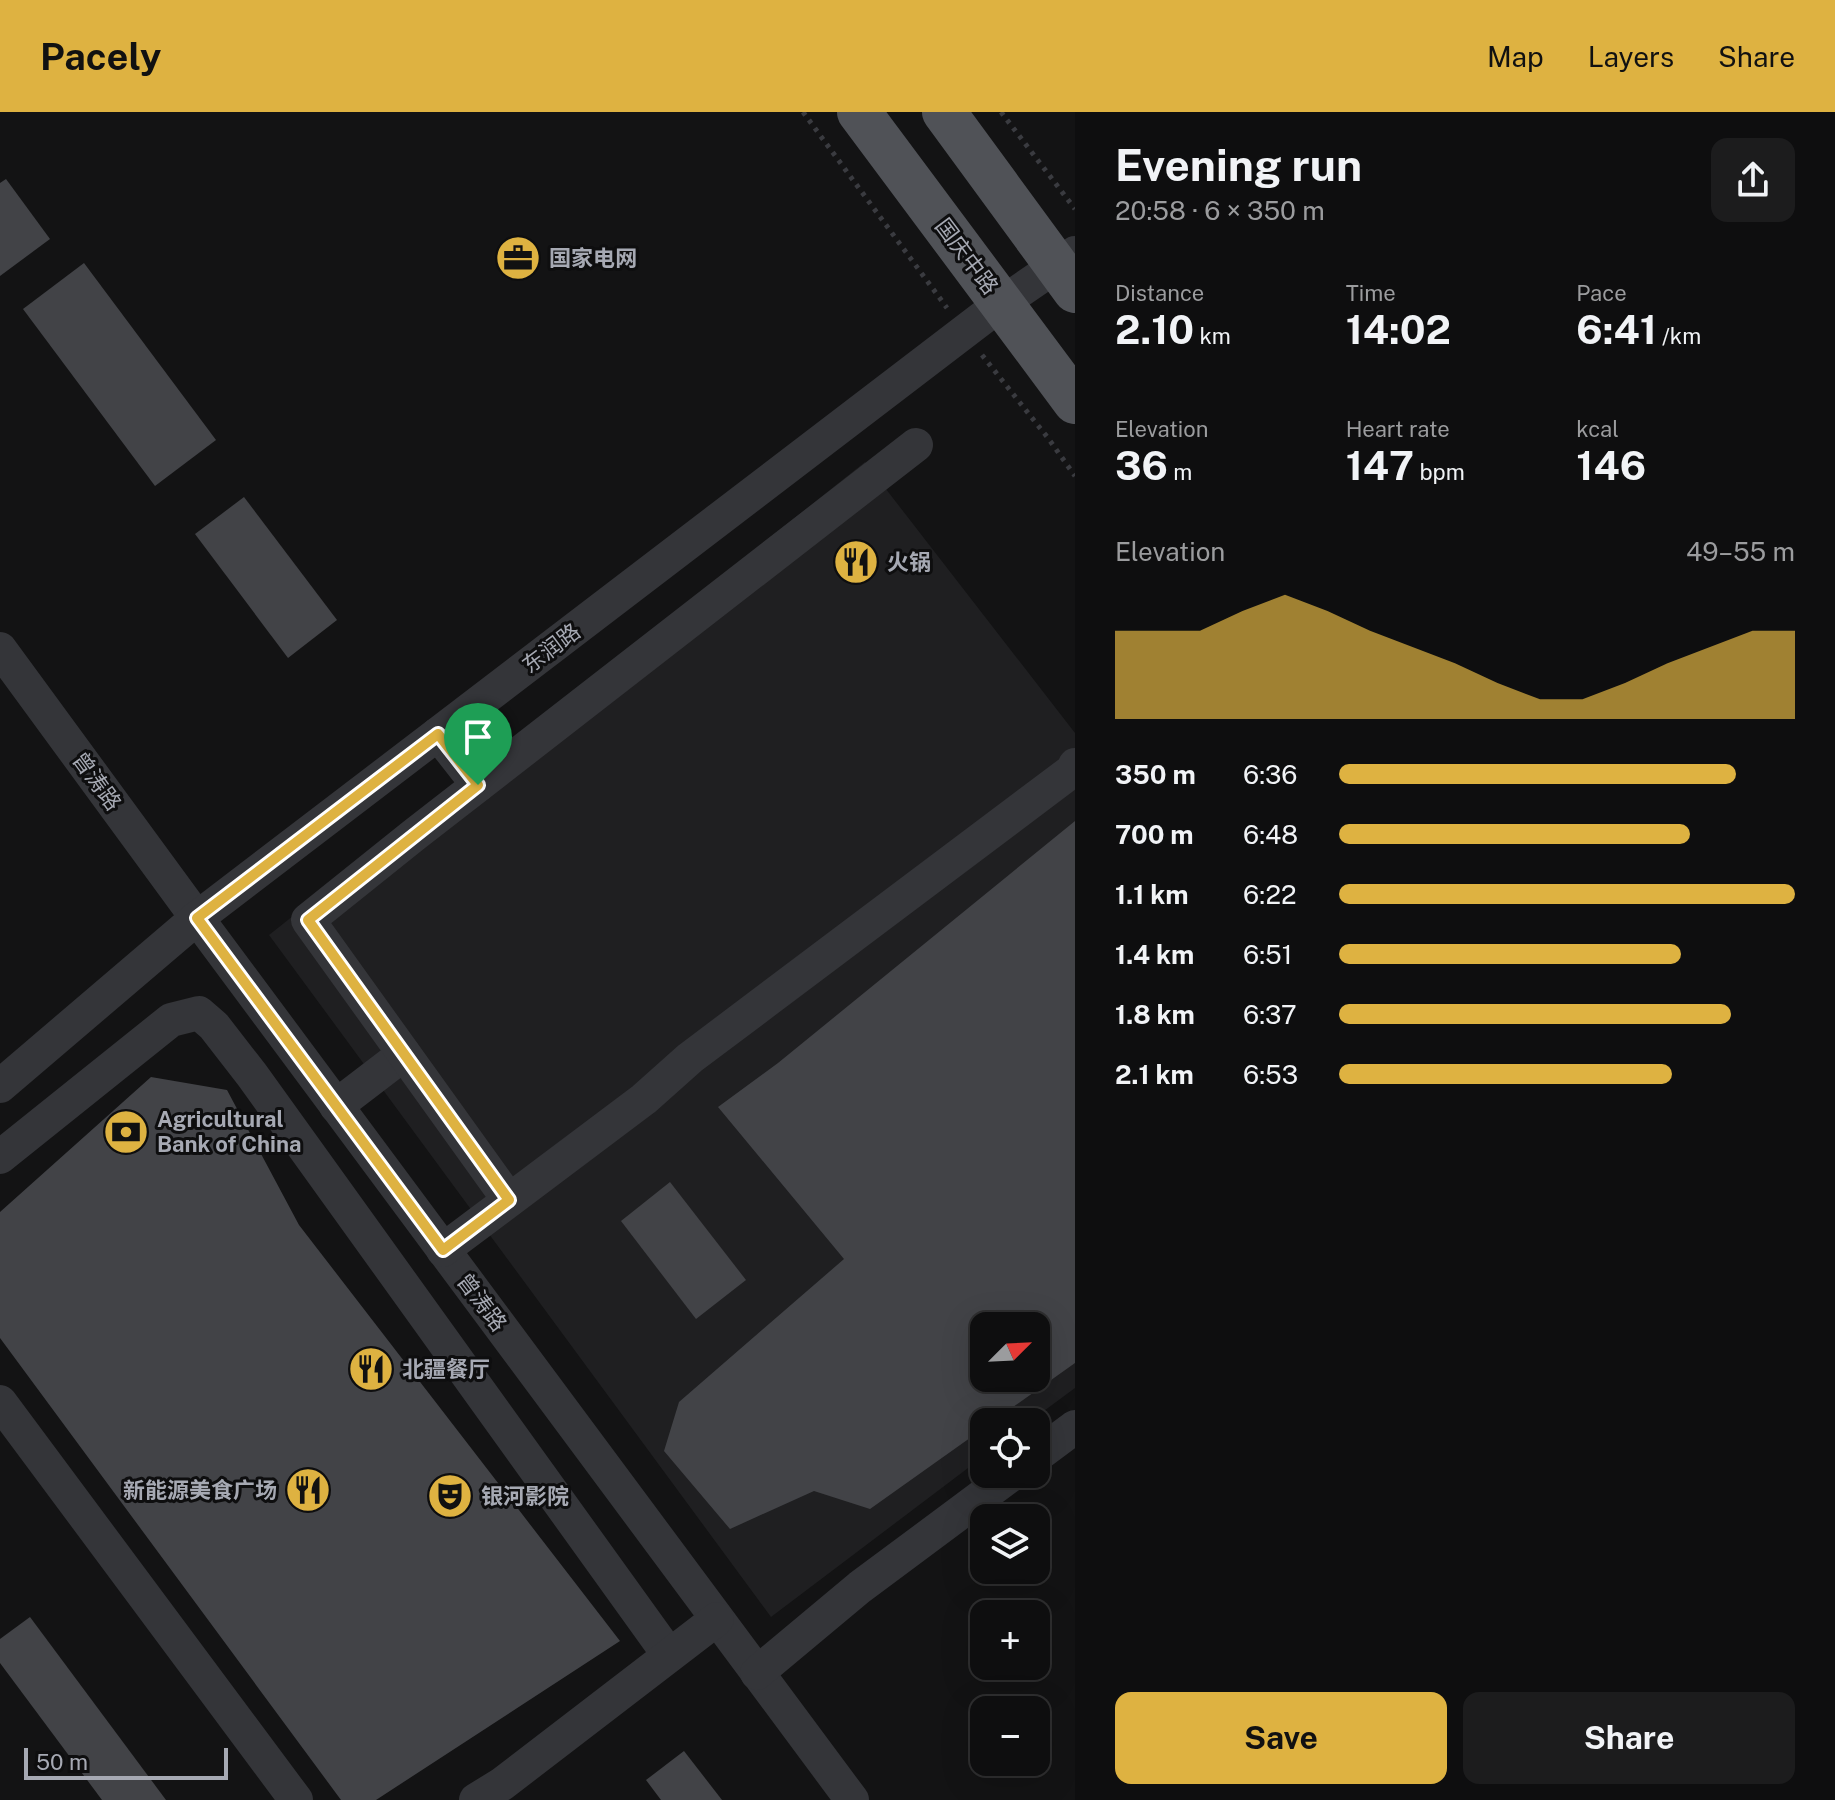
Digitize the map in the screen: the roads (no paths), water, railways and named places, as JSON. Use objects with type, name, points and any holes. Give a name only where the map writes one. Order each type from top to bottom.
[{"type":"main road","name":"国庆中路","points":[[859,112],[1075,402]]},
{"type":"main road","points":[[944,112],[1069,270]]},
{"type":"street","name":"东润路","points":[[0,1086],[197,918],[964,332],[1002,303],[1069,270]]},
{"type":"street","points":[[509,1200],[308,920],[916,445]]},
{"type":"street","name":"曾涛路","points":[[0,649],[852,1800]]},
{"type":"street","points":[[438,734],[478,785]]},
{"type":"street","points":[[443,1250],[644,1099],[690,1058],[1073,770],[1075,765]]},
{"type":"street","points":[[0,1157],[171,1020],[199,1013],[214,1026],[252,1075],[669,1655]]},
{"type":"street","points":[[336,1106],[404,1054]]},
{"type":"street","points":[[0,1402],[296,1800]]},
{"type":"street","points":[[1050,1446],[1075,1427]]},
{"type":"street","points":[[757,1673],[860,1587],[993,1488]]},
{"type":"street","points":[[476,1800],[502,1784],[717,1619]]},
{"type":"place","name":"国家电网","points":[[518,258]]},
{"type":"place","name":"火锅","points":[[856,562]]},
{"type":"place","name":"Agricultural Bank of China","points":[[126,1132]]},
{"type":"place","name":"北疆餐厅","points":[[371,1369]]},
{"type":"place","name":"新能源美食广场","points":[[308,1490]]},
{"type":"place","name":"银河影院","points":[[450,1496]]}]
